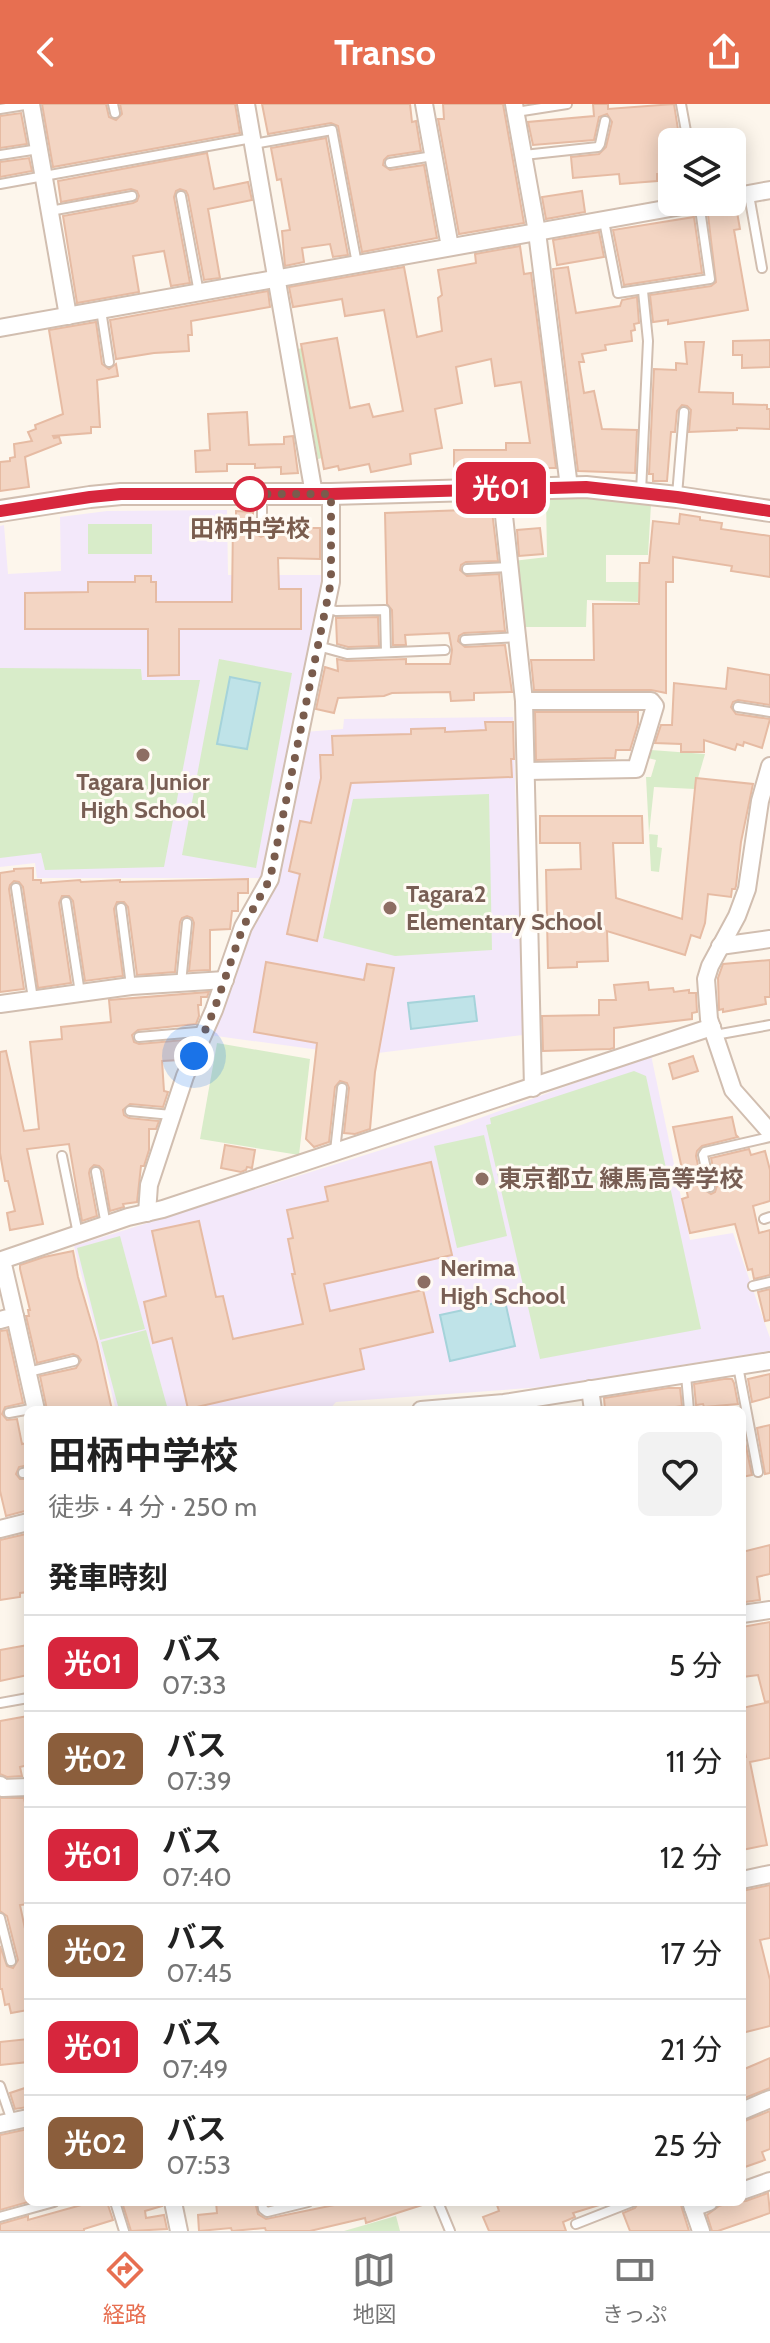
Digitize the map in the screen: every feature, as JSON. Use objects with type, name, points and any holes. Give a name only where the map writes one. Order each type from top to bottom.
[{"type":"street","points":[[31,104],[68,316]]},
{"type":"street","points":[[147,1213],[149,1185],[185,1076],[225,980],[243,927],[270,879],[331,582],[322,494],[276,279],[246,104]]},
{"type":"street","points":[[424,104],[450,247]]},
{"type":"street","points":[[515,108],[537,232],[569,487]]},
{"type":"street","points":[[746,194],[770,190]]},
{"type":"street","points":[[0,328],[658,210]]},
{"type":"street","points":[[0,511],[103,495],[322,494],[569,487],[641,492],[770,511]]},
{"type":"street","points":[[501,488],[524,701],[533,1088]]},
{"type":"street","points":[[524,701],[651,701],[655,706],[636,769],[526,771]]},
{"type":"street","points":[[770,766],[760,801],[747,889],[706,979],[713,1031],[733,1090],[770,1135]]},
{"type":"street","points":[[720,946],[770,939]]},
{"type":"street","points":[[0,1004],[131,986],[225,980]]},
{"type":"street","points":[[35,1406],[28,1372],[8,1318],[1,1257],[713,1031]]},
{"type":"street","points":[[504,1406],[590,1389],[770,1361]]},
{"type":"street","points":[[590,1389],[592,1406]]},
{"type":"street","points":[[0,1529],[24,1523]]},
{"type":"street","points":[[746,1613],[770,1610]]},
{"type":"street","points":[[0,1785],[3,1788],[24,1787]]},
{"type":"street","points":[[746,1879],[770,1874]]},
{"type":"street","points":[[746,2109],[770,2099]]},
{"type":"street","points":[[746,2190],[770,2181]]},
{"type":"street","points":[[174,2206],[179,2231]]},
{"type":"street","points":[[698,2206],[701,2231]]},
{"type":"lane","points":[[0,109],[31,104]]},
{"type":"lane","points":[[515,108],[567,104]]},
{"type":"lane","points":[[681,104],[685,128]]},
{"type":"lane","points":[[524,155],[598,147],[605,121]]},
{"type":"lane","points":[[0,184],[332,130],[357,265]]},
{"type":"lane","points":[[0,155],[39,149]]},
{"type":"lane","points":[[390,163],[433,156]]},
{"type":"lane","points":[[49,211],[132,196]]},
{"type":"lane","points":[[181,196],[199,293]]},
{"type":"lane","points":[[746,215],[762,268]]},
{"type":"lane","points":[[604,221],[616,290],[622,294],[710,279],[703,216]]},
{"type":"lane","points":[[641,492],[648,341],[643,291]]},
{"type":"lane","points":[[101,310],[109,362]]},
{"type":"lane","points":[[677,497],[684,412]]},
{"type":"lane","points":[[262,494],[262,530]]},
{"type":"lane","points":[[467,569],[510,567]]},
{"type":"lane","points":[[326,608],[336,611],[385,610],[386,652]]},
{"type":"lane","points":[[465,640],[517,637]]},
{"type":"lane","points":[[318,646],[347,654],[445,650]]},
{"type":"lane","points":[[738,707],[770,712]]},
{"type":"lane","points":[[16,888],[34,1000]]},
{"type":"lane","points":[[66,902],[80,993]]},
{"type":"lane","points":[[121,908],[131,986]]},
{"type":"lane","points":[[181,983],[187,923]]},
{"type":"lane","points":[[713,1031],[770,1025]]},
{"type":"lane","points":[[139,1037],[197,1032],[203,1035]]},
{"type":"lane","points":[[334,1153],[342,1088]]},
{"type":"lane","points":[[130,1111],[171,1115]]},
{"type":"lane","points":[[710,1187],[703,1155],[705,1152],[770,1135]]},
{"type":"lane","points":[[62,1156],[78,1234]]},
{"type":"lane","points":[[96,1172],[106,1225]]},
{"type":"lane","points":[[753,1286],[770,1282]]},
{"type":"lane","points":[[28,1372],[74,1361]]},
{"type":"lane","points":[[737,1366],[745,1406]]},
{"type":"lane","points":[[686,1374],[689,1406]]},
{"type":"lane","points":[[9,1413],[24,1411]]},
{"type":"lane","points":[[746,1411],[758,1472]]},
{"type":"lane","points":[[0,1703],[24,1699]]},
{"type":"lane","points":[[0,1918],[11,1961]]},
{"type":"lane","points":[[0,2086],[13,2121]]},
{"type":"lane","points":[[0,2217],[40,2206]]},
{"type":"lane","points":[[116,2206],[124,2231]]},
{"type":"lane","points":[[263,2206],[267,2212],[292,2206]]},
{"type":"lane","points":[[440,2206],[450,2231]]},
{"type":"lane","points":[[576,2224],[622,2206]]},
{"type":"shaded area","name":"Tagara Junior High School","points":[[227,510],[228,575],[323,575],[262,878],[37,878],[35,863],[0,867],[0,526],[4,525],[8,574],[61,571],[60,517],[107,511]]},
{"type":"shaded area","name":"Tagara2 Elementary School","points":[[513,717],[523,1035],[378,1053],[378,1058],[209,1035],[249,930],[304,732],[343,729],[344,719]]},
{"type":"shaded area","name":"東京都立 練馬高等学校","points":[[651,1055],[690,1240],[733,1233],[770,1338],[770,1351],[543,1387],[336,1402],[332,1406],[115,1406],[74,1246],[461,1125]]},
{"type":"green space","points":[[302,348],[322,458],[318,459],[298,349]]},
{"type":"green space","points":[[546,497],[603,498],[651,504],[648,555],[606,555],[606,582],[639,582],[638,602],[587,600],[586,627],[519,627],[513,561],[547,557]]},
{"type":"green space","points":[[88,524],[152,524],[152,554],[88,554]]},
{"type":"green space","points":[[219,659],[292,673],[256,868],[182,855]]},
{"type":"green space","points":[[0,668],[141,669],[142,680],[200,680],[164,867],[45,870],[41,853],[0,858]]},
{"type":"green space","points":[[651,750],[705,754],[695,789],[654,787],[649,834],[646,777],[651,777],[656,760],[648,758]]},
{"type":"green space","points":[[489,794],[492,950],[395,956],[323,938],[353,799]]},
{"type":"green space","points":[[649,834],[658,835],[657,847],[662,848],[659,872],[651,871]]},
{"type":"green space","points":[[217,1043],[310,1059],[299,1155],[200,1139]]},
{"type":"green space","points":[[634,1071],[646,1076],[701,1329],[540,1359],[486,1125],[491,1124],[490,1118]]},
{"type":"green space","points":[[484,1135],[507,1236],[457,1248],[434,1146]]},
{"type":"green space","points":[[120,1236],[145,1329],[100,1340],[77,1248]]},
{"type":"green space","points":[[146,1330],[167,1406],[118,1406],[101,1342]]},
{"type":"green space","points":[[396,2216],[400,2231],[344,2231]]},
{"type":"water","points":[[230,677],[260,683],[247,749],[217,744]]},
{"type":"water","points":[[474,996],[477,1021],[411,1029],[408,1003]]},
{"type":"water","points":[[505,1301],[515,1346],[450,1361],[440,1315]]},
{"type":"building","points":[[42,104],[106,104],[109,117],[116,120],[122,114],[120,104],[235,104],[240,133],[53,167]]},
{"type":"building","points":[[262,104],[410,104],[421,151],[388,156],[383,165],[390,170],[424,165],[437,238],[362,252],[338,126],[331,123],[268,134]]},
{"type":"building","points":[[443,104],[503,104],[524,223],[459,234],[438,119],[444,119]]},
{"type":"building","points":[[593,104],[608,104],[608,109],[674,104],[678,128],[658,128],[657,181],[620,184],[619,174],[573,178],[571,157],[599,154],[606,147],[612,122],[607,114],[599,117],[594,140],[533,145],[528,122],[594,116]]},
{"type":"building","points":[[21,113],[27,144],[0,148],[0,116]]},
{"type":"building","points":[[326,138],[348,255],[333,257],[330,244],[302,248],[304,262],[285,266],[282,231],[290,230],[281,179],[277,180],[271,148]]},
{"type":"building","points":[[207,153],[214,189],[248,182],[252,200],[208,209],[220,278],[204,280],[188,195],[180,189],[174,197],[190,283],[171,286],[164,251],[133,256],[139,292],[77,303],[63,216],[133,203],[139,196],[137,191],[131,189],[61,202],[58,181]]},
{"type":"building","points":[[29,158],[32,171],[0,177],[0,162]]},
{"type":"building","points":[[582,191],[585,212],[546,219],[542,197]]},
{"type":"building","points":[[708,216],[738,216],[740,229],[734,230],[748,310],[668,324],[668,320],[653,322],[650,295],[711,286],[716,282]]},
{"type":"building","points":[[694,217],[702,273],[624,285],[613,230]]},
{"type":"building","points":[[599,232],[604,257],[557,265],[553,240]]},
{"type":"building","points":[[520,246],[524,274],[531,273],[556,468],[454,468],[454,450],[506,450],[506,443],[530,443],[521,382],[495,386],[491,359],[456,367],[462,403],[435,409],[442,448],[410,454],[411,464],[371,472],[369,464],[339,470],[338,466],[324,469],[301,344],[337,338],[350,408],[369,404],[373,417],[403,411],[384,310],[345,316],[342,299],[293,307],[289,287],[404,267],[417,337],[442,331],[438,270],[476,263],[475,254]]},
{"type":"building","points":[[568,267],[576,313],[620,306],[622,300],[637,297],[639,323],[634,324],[635,330],[631,331],[632,341],[605,345],[606,350],[582,354],[584,362],[579,362],[584,393],[594,391],[602,429],[637,430],[635,473],[578,471],[553,269]]},
{"type":"building","points":[[268,291],[270,307],[191,321],[189,351],[116,359],[110,320]]},
{"type":"building","points":[[96,322],[102,364],[109,369],[116,364],[118,376],[97,380],[100,427],[91,427],[91,433],[53,436],[59,437],[61,443],[25,457],[29,487],[0,491],[0,462],[15,457],[14,444],[32,441],[28,432],[36,429],[35,425],[63,414],[49,330]]},
{"type":"building","points":[[770,340],[770,367],[742,368],[742,355],[733,355],[733,341]]},
{"type":"building","points":[[685,342],[704,342],[699,392],[733,393],[733,404],[767,405],[770,409],[770,429],[689,432],[691,410],[682,405],[677,411],[675,432],[671,432],[667,481],[653,481],[653,474],[649,474],[654,369],[676,370],[676,363],[687,364]]},
{"type":"building","points":[[247,412],[249,445],[284,444],[284,437],[293,436],[298,473],[281,474],[281,467],[255,468],[255,464],[227,464],[227,471],[196,472],[195,451],[210,450],[208,414]]},
{"type":"building","points":[[465,504],[479,504],[479,511],[492,511],[498,561],[466,562],[460,570],[467,576],[499,574],[505,631],[464,633],[458,641],[465,647],[505,645],[512,692],[474,693],[474,700],[451,701],[450,692],[392,693],[338,698],[334,713],[316,709],[325,667],[338,671],[337,659],[406,659],[406,664],[450,664],[452,650],[449,633],[405,635],[406,645],[393,645],[392,610],[387,604],[385,513],[465,510]]},
{"type":"building","points":[[236,511],[253,512],[253,525],[256,534],[261,537],[268,534],[269,524],[320,528],[320,559],[278,558],[279,589],[301,589],[301,629],[179,629],[179,675],[148,676],[148,629],[25,629],[25,593],[88,592],[88,582],[135,582],[135,576],[151,576],[151,582],[156,582],[156,602],[232,602],[233,521],[236,521]]},
{"type":"building","points":[[680,514],[722,523],[721,529],[770,536],[770,577],[731,571],[732,566],[673,557],[673,582],[666,582],[666,693],[651,690],[534,690],[531,660],[594,660],[593,604],[639,604],[640,563],[649,563],[653,521],[679,524]]},
{"type":"building","points":[[540,528],[543,554],[519,556],[517,530]]},
{"type":"building","points":[[378,617],[379,646],[348,647],[337,644],[336,618]]},
{"type":"building","points":[[728,668],[770,675],[770,705],[738,700],[731,707],[736,714],[770,719],[762,748],[744,742],[743,746],[737,744],[735,750],[704,740],[704,752],[681,752],[681,744],[655,743],[661,725],[672,725],[674,683],[726,689]]},
{"type":"building","points":[[535,712],[638,712],[638,724],[630,750],[616,750],[615,758],[536,760]]},
{"type":"building","points":[[485,722],[513,722],[512,777],[351,783],[317,941],[287,934],[300,874],[289,871],[300,821],[311,823],[321,778],[320,755],[333,755],[332,736],[411,734],[411,729],[445,728],[445,732],[486,730]]},
{"type":"building","points":[[696,778],[753,784],[735,889],[732,889],[731,897],[708,894],[700,938],[691,935],[685,955],[607,931],[608,961],[577,962],[577,967],[548,968],[546,870],[581,869],[580,843],[540,843],[540,816],[642,816],[643,843],[613,843],[616,898],[682,919]]},
{"type":"building","points":[[33,868],[33,880],[41,880],[41,883],[248,879],[248,893],[238,893],[238,911],[232,911],[230,929],[210,930],[210,970],[189,971],[194,923],[187,916],[180,922],[175,972],[137,975],[128,907],[124,902],[117,902],[114,909],[123,976],[85,981],[73,901],[69,896],[62,896],[59,903],[71,983],[38,988],[23,887],[14,881],[9,889],[24,989],[0,992],[0,873]]},
{"type":"building","points":[[770,960],[770,997],[765,997],[766,1004],[723,1012],[723,1009],[719,1010],[718,978],[723,964]]},
{"type":"building","points":[[266,962],[364,980],[367,964],[394,968],[375,1072],[370,1129],[355,1134],[344,1133],[349,1088],[347,1083],[340,1081],[335,1087],[329,1142],[314,1147],[306,1139],[317,1043],[254,1032]]},
{"type":"building","points":[[648,982],[649,990],[673,988],[674,992],[689,990],[689,993],[696,993],[697,1012],[692,1013],[692,1019],[614,1028],[614,1048],[610,1049],[543,1051],[542,1016],[599,1015],[599,1000],[616,1000],[614,985]]},
{"type":"building","points":[[209,992],[207,997],[201,997],[196,1024],[138,1030],[132,1035],[134,1042],[139,1044],[184,1040],[185,1048],[180,1060],[162,1061],[164,1091],[168,1092],[163,1107],[130,1104],[123,1110],[129,1118],[159,1121],[156,1129],[149,1129],[149,1150],[144,1166],[141,1166],[137,1202],[123,1204],[124,1207],[110,1211],[103,1170],[94,1165],[89,1173],[97,1216],[82,1221],[69,1144],[27,1149],[43,1224],[10,1230],[7,1213],[15,1211],[0,1153],[0,1052],[6,1051],[24,1131],[39,1129],[30,1042],[62,1039],[61,1027],[111,1022],[109,1000]]},
{"type":"building","points":[[693,1056],[698,1071],[673,1079],[669,1064]]},
{"type":"building","points":[[732,1117],[738,1137],[702,1146],[696,1156],[703,1189],[711,1194],[717,1186],[711,1158],[749,1149],[751,1155],[765,1151],[770,1170],[770,1201],[753,1206],[759,1233],[770,1230],[770,1275],[754,1279],[752,1269],[748,1270],[735,1224],[690,1233],[682,1199],[688,1197],[673,1127]]},
{"type":"building","points":[[225,1145],[255,1150],[252,1168],[247,1167],[241,1172],[221,1168]]},
{"type":"building","points":[[431,1162],[452,1255],[324,1284],[330,1311],[423,1290],[433,1332],[360,1349],[364,1369],[201,1406],[187,1406],[172,1338],[153,1343],[144,1302],[166,1296],[152,1231],[199,1221],[216,1297],[223,1296],[233,1339],[303,1324],[292,1274],[295,1274],[288,1239],[293,1238],[287,1210],[328,1201],[325,1187]]},
{"type":"building","points":[[73,1251],[111,1406],[46,1406],[40,1376],[76,1368],[81,1360],[73,1354],[37,1363],[26,1316],[29,1316],[30,1310],[20,1265]]},
{"type":"building","points":[[770,1289],[770,1320],[765,1321],[758,1292]]},
{"type":"building","points":[[7,1330],[23,1403],[5,1407],[2,1414],[7,1420],[17,1419],[24,1444],[24,1466],[19,1467],[16,1474],[24,1479],[24,1511],[6,1516],[0,1491],[0,1331]]},
{"type":"building","points":[[770,1374],[770,1397],[752,1402],[748,1379]]},
{"type":"building","points":[[732,1379],[738,1404],[696,1405],[694,1384]]},
{"type":"building","points":[[680,1388],[682,1406],[605,1406],[604,1398]]},
{"type":"building","points":[[770,1425],[770,1473],[765,1474],[757,1428]]},
{"type":"building","points":[[746,1446],[752,1475],[746,1476]]},
{"type":"building","points":[[24,1534],[24,1592],[20,1593],[20,1597],[0,1600],[0,1540]]},
{"type":"building","points":[[770,1545],[770,1574],[757,1577],[760,1600],[746,1602],[746,1551]]},
{"type":"building","points":[[770,1622],[770,1701],[765,1702],[758,1675],[746,1676],[746,1626]]},
{"type":"building","points":[[24,1646],[24,1676],[0,1681],[0,1650]]},
{"type":"building","points":[[770,1702],[770,1758],[750,1762],[767,1845],[746,1849],[746,1757],[746,1707]]},
{"type":"building","points":[[24,1717],[22,1776],[0,1774],[0,1721]]},
{"type":"building","points":[[0,1798],[24,1798],[24,1904],[20,1905],[24,1924],[24,2011],[11,2013],[0,1989],[0,1946],[7,1966],[13,1968],[18,1960],[7,1916],[0,1911]]},
{"type":"building","points":[[770,1885],[770,1938],[760,1940],[770,1980],[770,2026],[746,2032],[746,1890]]},
{"type":"building","points":[[24,2039],[24,2062],[0,2065],[0,2042]]},
{"type":"building","points":[[770,2058],[770,2088],[746,2097],[746,2068]]},
{"type":"building","points":[[24,2088],[24,2108],[15,2109],[10,2093]]},
{"type":"building","points":[[770,2111],[770,2149],[762,2152],[765,2160],[746,2167],[746,2120]]},
{"type":"building","points":[[24,2130],[24,2203],[0,2210],[0,2135]]},
{"type":"building","points":[[768,2193],[770,2213],[712,2231],[707,2215],[719,2206],[746,2206],[746,2201]]},
{"type":"building","points":[[78,2206],[108,2206],[113,2220],[84,2231],[0,2231],[0,2224],[28,2216],[28,2220]]},
{"type":"building","points":[[123,2206],[162,2206],[145,2211],[146,2218],[164,2215],[167,2229],[131,2231]]},
{"type":"building","points":[[216,2206],[256,2206],[258,2214],[266,2219],[329,2206],[419,2206],[366,2223],[365,2218],[310,2231],[266,2231],[265,2228],[232,2231],[231,2228],[199,2231],[198,2215],[217,2213]]},
{"type":"building","points":[[497,2206],[596,2206],[573,2213],[575,2217],[563,2222],[566,2231],[489,2231],[483,2217],[499,2211]]},
{"type":"building","points":[[681,2206],[689,2231],[630,2231],[623,2213],[635,2208]]},
{"type":"bus line","name":"光01","points":[[0,511],[121,494],[331,494],[569,487],[641,492],[770,511]]},
{"type":"place","name":"田柄中学校","points":[[250,494]]},
{"type":"place","name":"Tagara Junior High School","points":[[143,755]]},
{"type":"place","name":"Tagara2 Elementary School","points":[[390,908]]},
{"type":"place","name":"東京都立 練馬高等学校","points":[[482,1179]]},
{"type":"place","name":"Nerima High School","points":[[424,1282]]},
{"type":"route","points":[[194,1056],[243,927],[270,879],[331,582],[331,494],[250,494]]}]
